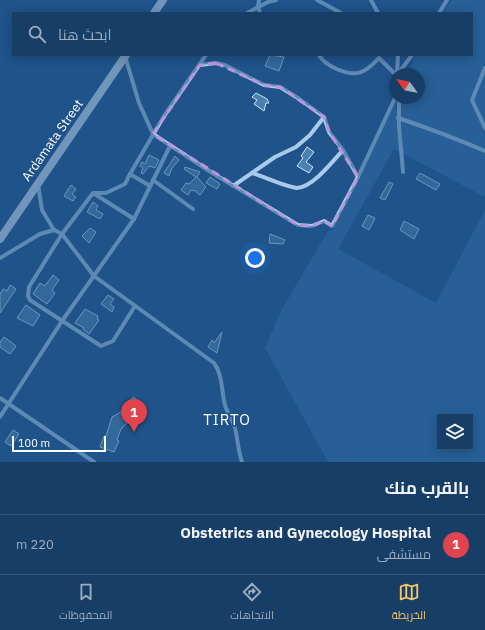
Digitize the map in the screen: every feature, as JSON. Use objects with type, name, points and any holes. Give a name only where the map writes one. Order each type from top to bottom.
[{"type":"main road","points":[[155,12],[163,0]]},
{"type":"main road","name":"Ardamata Street","points":[[0,239],[124,56]]},
{"type":"street","points":[[258,0],[260,12]]},
{"type":"street","points":[[249,12],[276,0]]},
{"type":"street","points":[[317,0],[339,12]]},
{"type":"street","points":[[372,0],[378,12]]},
{"type":"street","points":[[440,12],[447,0]]},
{"type":"street","points":[[125,56],[138,103],[153,134],[233,186],[298,225],[312,226],[324,221],[332,226],[358,177],[392,104]]},
{"type":"street","points":[[93,193],[106,193],[125,184],[153,134],[205,56]]},
{"type":"street","points":[[320,56],[332,67],[353,74],[361,73],[379,58],[390,68]]},
{"type":"street","points":[[397,68],[398,56]]},
{"type":"street","points":[[402,68],[411,56]]},
{"type":"street","points":[[200,65],[220,64],[264,85],[280,87],[324,118],[329,132],[343,150],[358,177]]},
{"type":"street","points":[[485,68],[472,100],[485,128]]},
{"type":"street","points":[[399,104],[398,118],[402,172]]},
{"type":"street","points":[[233,186],[275,157],[296,147],[310,135],[324,118]]},
{"type":"street","points":[[398,118],[447,134],[456,141],[485,151]]},
{"type":"street","points":[[0,417],[62,321],[134,219],[170,146]]},
{"type":"street","points":[[252,173],[297,188],[306,185],[318,177],[343,150]]},
{"type":"street","points":[[130,174],[150,186]]},
{"type":"street","points":[[153,180],[193,209]]},
{"type":"street","points":[[38,181],[42,210],[54,230],[62,234],[94,276],[214,363],[220,371],[220,385],[225,406],[235,428],[238,452],[242,462]]},
{"type":"street","points":[[93,193],[134,219]]},
{"type":"street","points":[[93,193],[62,234],[29,287],[28,296],[30,300],[101,346],[113,341],[135,306]]},
{"type":"street","points":[[0,258],[40,234],[54,230]]},
{"type":"street","points":[[0,398],[94,462]]},
{"type":"highlighted area","points":[[216,63],[264,85],[280,87],[324,117],[329,132],[358,177],[332,226],[324,221],[312,226],[298,225],[153,134],[200,65]]},
{"type":"shaded area","points":[[451,0],[485,0],[485,197],[394,149],[338,249],[436,303],[485,210],[485,462],[328,462],[265,348],[282,309],[328,231],[332,231],[360,177],[394,104],[396,104],[399,149],[402,148],[401,104],[425,104],[425,68],[411,68],[416,56],[473,56],[473,12],[443,12]]},
{"type":"building","points":[[270,56],[284,57],[279,71],[265,66]]},
{"type":"building","points":[[256,93],[267,99],[269,103],[266,103],[264,111],[254,104],[257,100],[252,97]]},
{"type":"building","points":[[307,147],[314,152],[306,162],[313,167],[309,173],[297,166],[303,158],[301,156]]},
{"type":"building","points":[[149,155],[159,160],[155,168],[149,166],[143,174],[141,173],[143,168],[140,166],[142,162],[145,164]]},
{"type":"building","points":[[175,156],[179,160],[172,168],[169,176],[164,173]]},
{"type":"building","points":[[185,167],[200,172],[197,177],[206,187],[200,195],[194,190],[191,190],[188,195],[181,190],[186,183],[189,184],[196,177],[184,169]]},
{"type":"building","points":[[420,173],[440,184],[436,190],[416,179]]},
{"type":"building","points":[[210,177],[220,184],[217,189],[206,183]]},
{"type":"building","points":[[389,182],[393,184],[385,200],[380,198]]},
{"type":"building","points":[[71,185],[76,189],[72,194],[76,197],[73,201],[64,196]]},
{"type":"building","points":[[93,202],[98,206],[96,210],[103,214],[100,219],[87,212]]},
{"type":"building","points":[[368,215],[375,218],[369,230],[362,226]]},
{"type":"building","points":[[404,221],[419,229],[414,239],[400,230]]},
{"type":"building","points":[[90,228],[96,232],[89,243],[82,236]]},
{"type":"building","points":[[270,234],[285,240],[283,244],[269,243]]},
{"type":"building","points":[[53,275],[59,280],[52,290],[55,293],[47,304],[33,294],[40,283],[45,286]]},
{"type":"building","points":[[10,285],[16,289],[0,313],[0,294],[3,289],[7,291]]},
{"type":"building","points":[[108,295],[114,299],[110,304],[114,307],[112,312],[101,304]]},
{"type":"building","points":[[26,305],[40,315],[33,326],[17,318]]},
{"type":"building","points":[[85,309],[98,316],[97,319],[99,320],[89,334],[83,329],[84,328],[75,323]]},
{"type":"building","points":[[222,332],[217,353],[208,347],[212,340],[214,343]]},
{"type":"building","points":[[4,337],[16,346],[10,354],[0,347],[0,342]]},
{"type":"building","points":[[134,397],[144,408],[135,416],[134,415],[127,420],[128,422],[121,429],[117,440],[119,441],[114,452],[100,447],[104,436],[106,436],[112,417],[119,413],[126,406],[125,404]]},
{"type":"building","points":[[13,430],[19,434],[11,446],[5,442]]},
{"type":"place","name":"Obstetrics and Gynecology Hospital","points":[[134,432]]},
{"type":"district","name":"TIRTO","points":[[227,420]]}]
